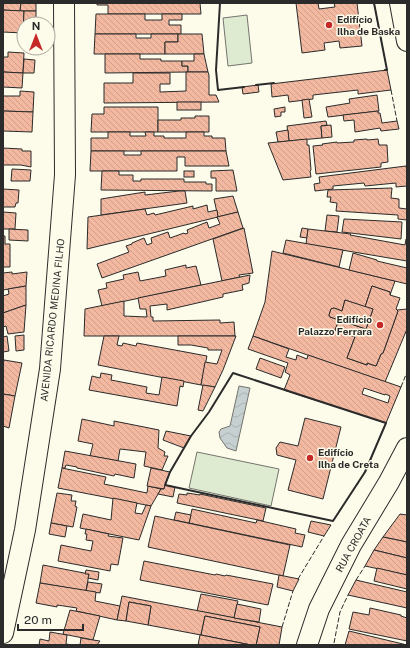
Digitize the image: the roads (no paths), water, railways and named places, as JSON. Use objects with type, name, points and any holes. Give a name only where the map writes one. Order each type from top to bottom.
[{"type":"street","name":"AVENIDA RICARDO MEDINA FILHO","points":[[3,633],[25,530],[50,369],[65,175],[64,3]]},
{"type":"street","points":[[400,3],[407,41]]},
{"type":"street","name":"RUA CROATA","points":[[307,645],[319,609],[351,545],[389,482],[407,448]]},
{"type":"water","points":[[239,386],[250,388],[236,451],[227,448],[220,438],[219,432],[221,429],[230,426]]},
{"type":"place","name":"Edifício Ilha de Baska","points":[[329,25]]},
{"type":"place","name":"Edifício Palazzo Ferrara","points":[[380,325]]},
{"type":"place","name":"Edifício Ilha de Creta","points":[[310,458]]}]
